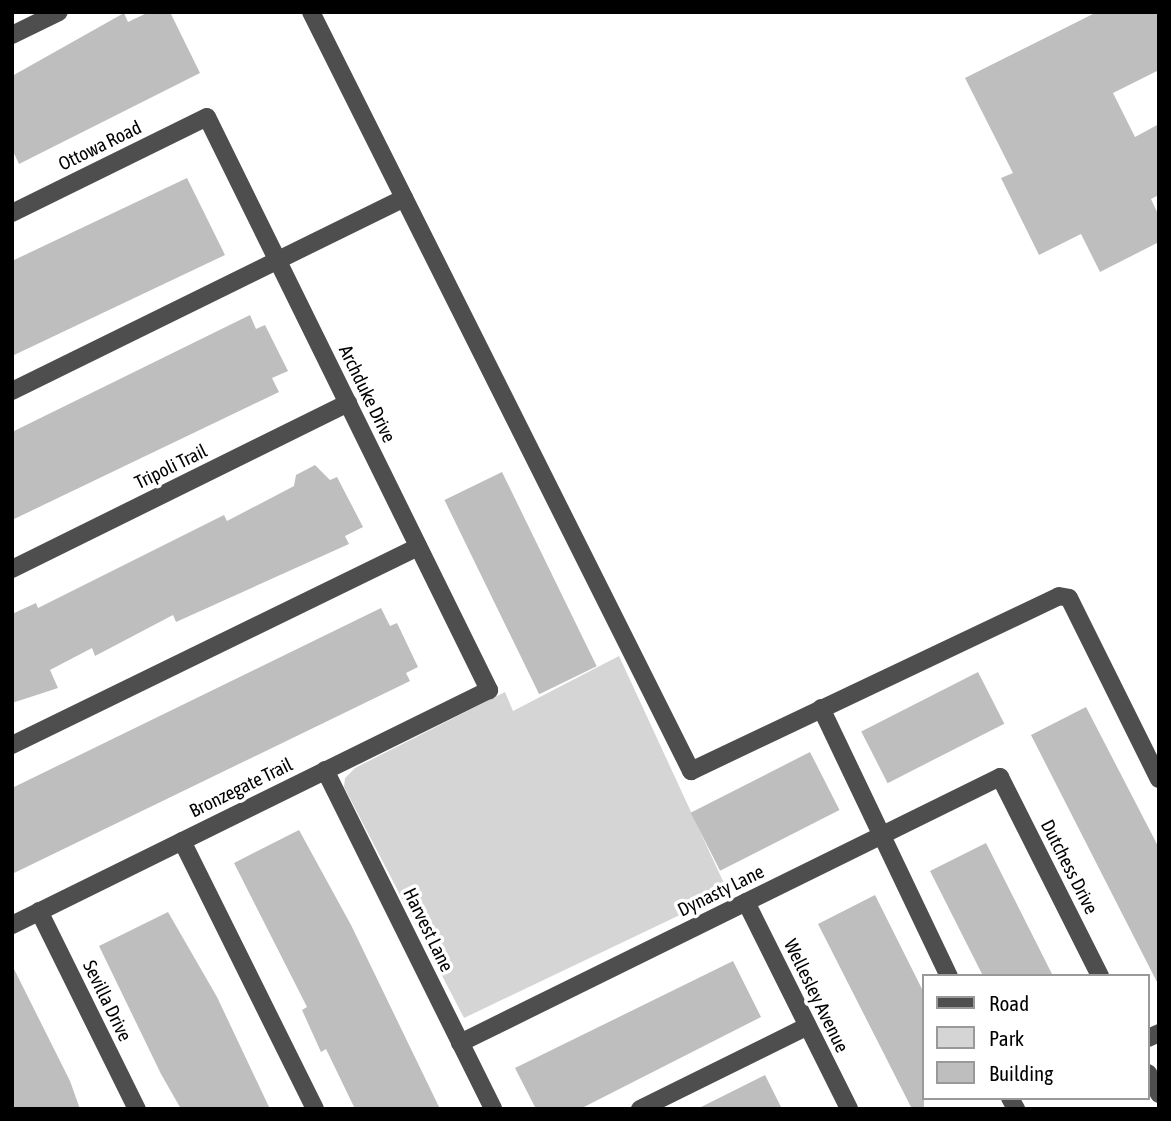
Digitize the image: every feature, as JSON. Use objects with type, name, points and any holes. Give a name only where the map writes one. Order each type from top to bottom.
[{"type":"street","points":[[12,35],[59,12]]},
{"type":"street","points":[[311,12],[691,771],[1045,600],[1069,598],[1159,779]]},
{"type":"street","name":"Ottowa Road","points":[[12,213],[207,117]]},
{"type":"street","name":"Archduke Drive","points":[[207,117],[489,690]]},
{"type":"street","points":[[12,391],[404,198]]},
{"type":"street","name":"Tripoli Trail","points":[[12,569],[348,404]]},
{"type":"street","points":[[12,745],[418,547]]},
{"type":"street","name":"Bronzegate Trail","points":[[12,925],[489,690]]},
{"type":"street","points":[[821,708],[948,974]]},
{"type":"street","name":"Harvest Lane","points":[[325,770],[493,1109]]},
{"type":"street","name":"Dynasty Lane","points":[[460,1043],[1000,777]]},
{"type":"street","name":"Dutchess Drive","points":[[1000,777],[1099,974]]},
{"type":"street","points":[[182,841],[315,1109]]},
{"type":"street","name":"Wellesley Avenue","points":[[746,902],[849,1109]]},
{"type":"street","name":"Sevilla Drive","points":[[39,911],[137,1109]]},
{"type":"street","points":[[640,1109],[673,1101],[808,1026]]},
{"type":"street","points":[[1150,1077],[1159,1094]]},
{"type":"green space","points":[[619,656],[728,892],[464,1018],[344,787],[345,778],[355,768],[505,692],[513,711]]},
{"type":"building","points":[[149,12],[170,12],[200,73],[19,164],[12,149],[12,76],[124,13],[128,22]]},
{"type":"building","points":[[1097,12],[1159,12],[1159,70],[1113,93],[1135,137],[1159,124],[1159,195],[1151,199],[1159,216],[1159,242],[1100,272],[1081,234],[1039,255],[1001,178],[1013,173],[965,78]]},
{"type":"building","points":[[187,178],[225,255],[12,356],[12,261]]},
{"type":"building","points":[[250,315],[256,329],[265,325],[288,371],[272,378],[279,392],[12,520],[12,432]]},
{"type":"building","points":[[315,465],[330,480],[337,477],[363,527],[345,536],[349,544],[176,622],[173,615],[95,656],[92,648],[50,670],[58,688],[12,703],[12,614],[36,603],[38,608],[224,515],[227,521],[294,486],[296,475]]},
{"type":"building","points":[[502,472],[597,666],[539,694],[444,500]]},
{"type":"building","points":[[381,608],[390,626],[397,623],[418,667],[406,673],[410,681],[12,874],[12,788]]},
{"type":"building","points":[[978,672],[1004,724],[888,783],[861,731]]},
{"type":"building","points":[[1086,707],[1159,848],[1159,986],[1031,735]]},
{"type":"building","points":[[810,752],[840,810],[720,871],[691,813]]},
{"type":"building","points":[[299,830],[351,925],[440,1109],[355,1109],[326,1049],[321,1052],[302,1010],[307,1007],[234,863]]},
{"type":"building","points":[[986,843],[1052,974],[982,974],[930,871]]},
{"type":"building","points":[[875,895],[922,989],[924,1109],[912,1109],[818,924]]},
{"type":"building","points":[[168,912],[217,997],[270,1109],[181,1109],[161,1074],[99,946]]},
{"type":"building","points":[[733,961],[761,1017],[580,1109],[536,1109],[515,1068]]},
{"type":"building","points":[[12,965],[70,1081],[80,1109],[12,1109]]},
{"type":"building","points":[[765,1075],[782,1109],[697,1109]]}]
